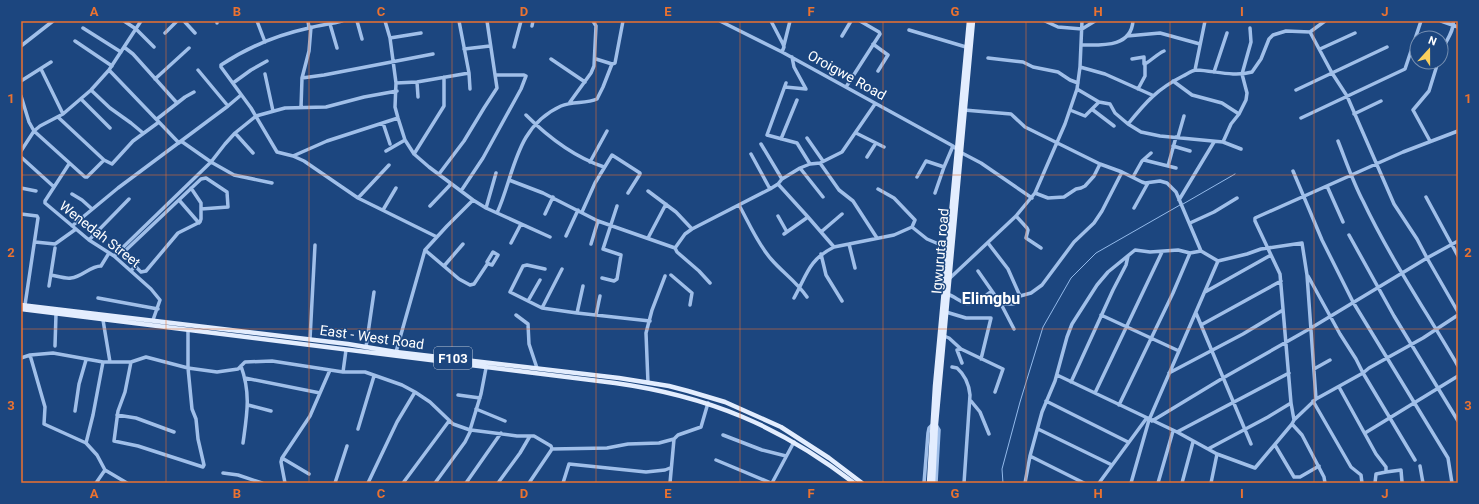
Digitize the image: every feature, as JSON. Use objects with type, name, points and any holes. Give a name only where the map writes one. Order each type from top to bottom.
[{"type":"main road","name":"Igwuruta road","points":[[929,483],[948,248],[969,21]]},
{"type":"main road","name":"Igwuruta road","points":[[934,483],[934,424],[949,279],[957,149],[964,110],[972,21]]},
{"type":"main road","name":"East - West Road","points":[[23,305],[310,339],[396,352],[537,368],[668,386],[717,400],[780,427],[829,458],[862,483]]},
{"type":"main road","name":"East - West Road","points":[[21,310],[635,386],[667,392],[708,403],[758,423],[794,442],[829,464],[854,483]]},
{"type":"main road","points":[[239,337],[240,331]]},
{"type":"street","points":[[21,46],[23,42],[52,21]]},
{"type":"street","points":[[124,21],[136,29],[154,47]]},
{"type":"street","points":[[21,151],[34,131],[40,126],[59,118],[91,90],[112,66],[142,21]]},
{"type":"street","points":[[165,33],[177,21]]},
{"type":"street","points":[[184,21],[195,33]]},
{"type":"street","points":[[257,21],[265,42]]},
{"type":"street","points":[[300,108],[302,78],[309,51],[310,28],[308,21]]},
{"type":"street","points":[[342,21],[310,28],[265,42],[237,54],[220,65],[242,94],[278,152],[294,156],[310,165],[358,198],[437,237]]},
{"type":"street","points":[[358,21],[362,39]]},
{"type":"street","points":[[385,21],[390,38],[397,91],[396,107],[398,118],[405,140],[414,154],[461,191],[486,208],[550,237]]},
{"type":"street","points":[[459,21],[469,73],[470,89]]},
{"type":"street","points":[[439,174],[464,141],[497,88],[487,21]]},
{"type":"street","points":[[514,47],[520,21]]},
{"type":"street","points":[[532,26],[533,21]]},
{"type":"street","points":[[570,102],[593,69],[596,59],[596,26],[592,21]]},
{"type":"street","points":[[497,213],[518,151],[535,124],[556,109],[570,102],[584,102],[597,99],[612,64],[614,64],[616,60],[623,21]]},
{"type":"street","name":"Oroigwe Road","points":[[720,21],[792,57],[957,149],[981,163],[1032,198]]},
{"type":"street","points":[[771,21],[784,45]]},
{"type":"street","points":[[782,52],[790,21]]},
{"type":"street","points":[[842,36],[851,21]]},
{"type":"street","points":[[846,87],[880,33],[860,21]]},
{"type":"street","points":[[1045,21],[1060,27],[1082,28],[1095,21]]},
{"type":"street","points":[[949,279],[1016,216],[1035,193],[1058,143],[1078,83],[1082,21]]},
{"type":"street","points":[[1081,45],[1108,44],[1122,41],[1132,28],[1133,21]]},
{"type":"street","points":[[1195,70],[1205,21]]},
{"type":"street","points":[[1128,124],[1152,95],[1173,81],[1195,70],[1242,74],[1252,72],[1255,70],[1261,59],[1269,39],[1275,34],[1292,30],[1310,32],[1325,21]]},
{"type":"street","points":[[1301,118],[1405,69],[1421,21]]},
{"type":"street","points":[[1440,21],[1456,27]]},
{"type":"street","points":[[1453,21],[1456,27]]},
{"type":"street","points":[[330,24],[337,48]]},
{"type":"street","points":[[1449,38],[1456,27]]},
{"type":"street","points":[[84,28],[121,52]]},
{"type":"street","points":[[1223,142],[1246,100],[1247,93],[1242,74],[1251,42],[1250,28]]},
{"type":"street","points":[[909,30],[966,47]]},
{"type":"street","points":[[1057,375],[1149,420],[1175,431],[1217,454],[1253,469],[1256,468],[1294,420],[1314,400],[1363,374],[1369,368],[1412,344],[1458,314],[1426,258],[1417,239],[1394,204],[1347,96],[1332,74],[1310,32]]},
{"type":"street","points":[[1320,49],[1355,32]]},
{"type":"street","points":[[390,38],[421,33]]},
{"type":"street","points":[[1127,36],[1160,33],[1200,44]]},
{"type":"street","points":[[1214,72],[1227,33]]},
{"type":"street","points":[[75,41],[112,66]]},
{"type":"street","points":[[873,44],[888,55],[878,71]]},
{"type":"street","points":[[464,49],[490,46]]},
{"type":"street","points":[[124,47],[133,54],[177,103]]},
{"type":"street","points":[[1296,90],[1387,47]]},
{"type":"street","points":[[155,79],[190,48]]},
{"type":"street","points":[[1145,64],[1164,51]]},
{"type":"street","points":[[302,78],[433,54]]},
{"type":"street","points":[[1132,59],[1144,56],[1145,76],[1138,89]]},
{"type":"street","points":[[792,57],[794,67],[806,89],[786,85],[767,135],[797,142],[810,164]]},
{"type":"street","points":[[988,58],[1022,62],[1033,67],[1058,72],[1070,80],[1078,83]]},
{"type":"street","points":[[551,59],[585,82]]},
{"type":"street","points":[[596,59],[612,64]]},
{"type":"street","points":[[233,83],[267,61]]},
{"type":"street","points":[[21,81],[51,62]]},
{"type":"street","points":[[1080,67],[1105,74],[1152,95]]},
{"type":"street","points":[[42,69],[63,114]]},
{"type":"street","points":[[109,70],[180,142],[234,175],[272,183]]},
{"type":"street","points":[[198,70],[228,106]]},
{"type":"street","points":[[1430,141],[1413,110],[1429,91],[1436,70]]},
{"type":"street","points":[[396,83],[417,82],[469,73]]},
{"type":"street","points":[[265,74],[273,111]]},
{"type":"street","points":[[461,191],[483,158],[521,89],[526,76],[496,75]]},
{"type":"street","points":[[414,154],[444,106],[444,77]]},
{"type":"street","points":[[1173,81],[1192,95],[1222,103],[1239,114]]},
{"type":"street","points":[[417,82],[418,97]]},
{"type":"street","points":[[1076,89],[1099,102],[1110,104],[1114,112],[1138,131],[1149,134],[1223,142],[1241,149]]},
{"type":"street","points":[[91,90],[110,108],[132,123],[143,133]]},
{"type":"street","points":[[114,256],[211,162],[235,133],[256,116],[285,108],[326,107],[364,97],[397,91]]},
{"type":"street","points":[[59,118],[104,160],[112,164],[129,144],[177,103],[194,92]]},
{"type":"street","points":[[72,226],[118,188],[242,94]]},
{"type":"street","points":[[21,96],[29,122],[34,131],[86,178],[104,160]]},
{"type":"street","points":[[80,99],[110,128]]},
{"type":"street","points":[[781,139],[797,100]]},
{"type":"street","points":[[1354,114],[1381,101]]},
{"type":"street","points":[[1070,110],[1084,116],[1093,110],[1099,102]]},
{"type":"street","points":[[676,248],[686,234],[692,229],[770,189],[778,184],[782,179],[800,168],[821,162],[842,152],[875,104]]},
{"type":"street","points":[[964,110],[1011,114],[1025,127],[1100,164],[1122,172],[1142,182],[1148,183],[1160,181],[1167,183],[1173,188],[1183,207],[1201,252]]},
{"type":"street","points":[[1093,110],[1114,126]]},
{"type":"street","points":[[526,115],[556,141],[590,162],[604,167]]},
{"type":"street","points":[[1168,166],[1184,116]]},
{"type":"street","points":[[294,156],[327,141],[398,118]]},
{"type":"street","points":[[383,123],[390,144]]},
{"type":"street","points":[[590,162],[607,131]]},
{"type":"street","points":[[1294,420],[1291,403],[1280,274],[1270,255],[1255,218],[1430,141],[1458,131]]},
{"type":"street","points":[[235,133],[253,153]]},
{"type":"street","points":[[856,133],[884,148]]},
{"type":"street","points":[[807,138],[839,190],[853,200],[877,238]]},
{"type":"street","points":[[386,151],[405,140]]},
{"type":"street","points":[[1338,141],[1363,203],[1402,273],[1458,366]]},
{"type":"street","points":[[1180,201],[1214,142]]},
{"type":"street","points":[[867,157],[876,143]]},
{"type":"street","points":[[760,144],[782,179]]},
{"type":"street","points":[[1174,146],[1190,150]]},
{"type":"street","points":[[935,193],[944,167],[957,149]]},
{"type":"street","points":[[1133,177],[1144,160],[1151,153]]},
{"type":"street","points":[[751,154],[770,189]]},
{"type":"street","points":[[582,212],[592,189],[604,167],[613,155],[640,173],[628,193]]},
{"type":"street","points":[[21,157],[54,186]]},
{"type":"street","points":[[1144,160],[1176,168]]},
{"type":"street","points":[[917,177],[926,161],[944,167]]},
{"type":"street","name":"Wenedah Street","points":[[69,164],[54,186],[45,201],[45,204],[76,230],[114,256],[131,271],[160,298],[158,309]]},
{"type":"street","points":[[1035,193],[1048,198],[1064,197],[1076,188],[1085,186],[1094,176],[1100,164]]},
{"type":"street","points":[[358,198],[390,165]]},
{"type":"street","points":[[800,168],[823,197]]},
{"type":"street","points":[[1293,171],[1322,240],[1353,302],[1449,460],[1452,483]]},
{"type":"street","points":[[1000,304],[1014,304],[1020,296],[1031,293],[1042,285],[1074,242],[1094,223],[1102,211],[1122,172]]},
{"type":"street","points":[[486,208],[496,173]]},
{"type":"street","points":[[191,188],[201,203],[201,209],[201,219],[199,223],[178,233],[146,271],[141,272],[126,257],[126,250],[191,188],[203,178],[206,178],[227,192],[227,207],[201,209]]},
{"type":"street","points":[[509,180],[553,197],[610,226],[676,248]]},
{"type":"street","points":[[1134,208],[1148,183]]},
{"type":"street","points":[[430,206],[452,184]]},
{"type":"street","points":[[778,184],[834,247]]},
{"type":"street","points":[[1327,186],[1343,222]]},
{"type":"street","points":[[21,188],[36,191]]},
{"type":"street","points":[[383,210],[396,188]]},
{"type":"street","points":[[794,298],[812,263],[821,254],[834,247],[898,234],[912,227],[915,220],[894,198],[878,190]]},
{"type":"street","points":[[648,191],[685,220],[692,229]]},
{"type":"street","points":[[72,194],[92,209]]},
{"type":"street","points":[[545,214],[553,197]]},
{"type":"street","points":[[1426,197],[1458,256]]},
{"type":"street","points":[[1190,223],[1214,212],[1237,198]]},
{"type":"street","points":[[89,240],[129,199]]},
{"type":"street","points":[[179,200],[199,223]]},
{"type":"street","points":[[396,352],[425,250],[473,200]]},
{"type":"street","points":[[648,238],[666,204]]},
{"type":"street","points":[[739,205],[767,254],[774,263],[800,287],[807,297]]},
{"type":"street","points":[[602,278],[614,281],[617,279],[621,257],[620,254],[603,249],[617,206]]},
{"type":"street","points":[[566,236],[578,210]]},
{"type":"street","points":[[21,214],[38,217],[23,305]]},
{"type":"street","points":[[822,232],[842,214]]},
{"type":"street","points":[[778,216],[785,233],[808,216]]},
{"type":"street","points":[[1016,216],[1028,230],[1026,238],[1041,248]]},
{"type":"street","points":[[591,244],[598,221]]},
{"type":"street","points":[[511,243],[521,224]]},
{"type":"street","points":[[912,227],[925,237],[948,248]]},
{"type":"street","points":[[34,242],[55,244],[76,230]]},
{"type":"street","points":[[1349,235],[1377,288],[1458,421]]},
{"type":"street","points":[[1099,483],[1128,442],[1149,420],[1311,328],[1426,258],[1458,241]]},
{"type":"street","points":[[1025,483],[1030,456],[1046,401],[1057,375],[1072,324],[1097,285],[1108,272],[1135,250],[1145,252],[1178,250],[1190,253],[1201,252],[1218,261],[1267,248],[1299,242],[1302,243],[1307,275],[1314,369],[1314,400],[1351,467],[1361,475],[1362,483]]},
{"type":"street","points":[[988,243],[1008,270],[1020,296]]},
{"type":"street","points":[[444,266],[463,244]]},
{"type":"street","points":[[849,244],[854,268]]},
{"type":"street","points":[[310,339],[315,245]]},
{"type":"street","points":[[49,286],[55,248]]},
{"type":"street","points":[[676,248],[676,252],[699,271],[710,283]]},
{"type":"street","points":[[425,250],[462,282],[472,285],[488,263]]},
{"type":"street","points":[[1095,393],[1162,252]]},
{"type":"street","points":[[51,275],[69,278],[74,277],[96,266],[101,266],[109,253]]},
{"type":"street","points":[[1119,405],[1150,338],[1173,294],[1190,253]]},
{"type":"street","points":[[821,254],[826,275],[842,301]]},
{"type":"street","points":[[1071,382],[1128,255]]},
{"type":"street","points":[[1205,292],[1270,255]]},
{"type":"street","points":[[1122,260],[1126,262]]},
{"type":"street","points":[[1131,483],[1149,420],[1218,261]]},
{"type":"street","points":[[545,269],[527,265],[523,266],[509,291],[542,308],[650,321]]},
{"type":"street","points":[[131,271],[135,266]]},
{"type":"street","points":[[542,308],[562,269]]},
{"type":"street","points":[[978,271],[992,291],[1014,329]]},
{"type":"street","points":[[671,275],[692,293],[690,305]]},
{"type":"street","points":[[1307,275],[1340,334],[1356,359],[1363,374],[1415,460]]},
{"type":"street","points":[[648,383],[646,338],[652,310],[665,276]]},
{"type":"street","points":[[528,301],[540,280]]},
{"type":"street","points":[[1201,325],[1281,281]]},
{"type":"street","points":[[577,313],[583,286]]},
{"type":"street","points":[[947,294],[952,295],[964,303],[970,304],[992,291]]},
{"type":"street","points":[[366,347],[374,292]]},
{"type":"street","points":[[596,315],[600,296]]},
{"type":"street","points":[[98,298],[158,309],[153,320]]},
{"type":"street","points":[[1169,373],[1283,310]]},
{"type":"street","points":[[946,312],[966,318],[991,318],[981,359]]},
{"type":"street","points":[[1196,312],[1251,444]]},
{"type":"street","points":[[54,346],[56,314]]},
{"type":"street","points":[[516,315],[528,324],[529,344],[537,368]]},
{"type":"street","points":[[1101,315],[1179,351]]},
{"type":"street","points":[[103,320],[110,362]]},
{"type":"street","points":[[131,362],[125,392],[119,404],[114,441],[138,446],[203,467],[204,465],[198,440],[196,419],[192,409],[188,368],[188,331]]},
{"type":"street","points":[[944,336],[949,338],[962,349],[1003,369],[995,392]]},
{"type":"street","points":[[962,349],[957,350],[962,364]]},
{"type":"street","points":[[343,372],[346,350]]},
{"type":"street","points":[[21,358],[30,355],[53,353],[103,362],[131,362],[146,357],[188,368],[217,372],[238,369],[245,362],[272,362],[343,372],[362,371],[415,392],[430,402],[449,421],[458,427],[517,436],[534,436],[552,446],[552,449]]},
{"type":"street","points":[[30,355],[45,407],[43,423],[86,443],[97,455],[105,470],[127,483]]},
{"type":"street","points":[[75,411],[79,384],[86,360]]},
{"type":"street","points":[[1314,369],[1330,360]]},
{"type":"street","points":[[86,443],[103,362]]},
{"type":"street","points":[[241,366],[248,391],[248,405],[243,443]]},
{"type":"street","points":[[952,367],[957,368],[963,374],[969,389],[971,401],[964,483]]},
{"type":"street","points":[[435,483],[465,442],[471,430],[480,398],[486,368]]},
{"type":"street","points":[[285,483],[281,462],[282,458],[305,425],[330,370]]},
{"type":"street","points":[[1158,483],[1175,431],[1233,403],[1289,373]]},
{"type":"street","points":[[358,429],[374,376]]},
{"type":"street","points":[[1365,433],[1458,376]]},
{"type":"street","points":[[245,378],[320,393]]},
{"type":"street","points":[[1339,387],[1376,454],[1384,462],[1386,472]]},
{"type":"street","points":[[368,483],[397,422],[415,392]]},
{"type":"street","points":[[458,395],[480,398]]},
{"type":"street","points":[[971,401],[980,412],[989,434]]},
{"type":"street","points":[[1046,401],[1128,442]]},
{"type":"street","points":[[552,449],[607,448],[628,444],[662,442],[674,439],[701,427],[708,403]]},
{"type":"street","points":[[1208,449],[1291,403]]},
{"type":"street","points":[[248,405],[271,411]]},
{"type":"street","points":[[476,409],[505,421]]},
{"type":"street","points":[[117,415],[136,418],[174,432]]},
{"type":"street","points":[[403,483],[449,421]]},
{"type":"street","points":[[924,483],[929,428],[934,424]]},
{"type":"street","points":[[1292,424],[1302,435],[1319,466],[1326,483]]},
{"type":"street","points":[[1038,429],[1112,465]]},
{"type":"street","points":[[466,483],[501,433]]},
{"type":"street","points":[[723,435],[762,450],[786,456]]},
{"type":"street","points":[[498,483],[520,454],[530,436]]},
{"type":"street","points":[[670,483],[670,468],[674,439]]},
{"type":"street","points":[[716,460],[772,483],[794,442]]},
{"type":"street","points":[[1182,483],[1193,442]]},
{"type":"street","points":[[1275,445],[1294,477],[1300,477],[1319,466]]},
{"type":"street","points":[[335,483],[334,482],[347,446]]},
{"type":"street","points":[[529,483],[552,449]]},
{"type":"street","points":[[1211,483],[1217,454]]},
{"type":"street","points":[[1030,456],[1084,483]]},
{"type":"street","points":[[282,458],[309,474]]},
{"type":"street","points":[[562,483],[569,464],[646,472],[660,471],[670,468]]},
{"type":"street","points":[[1420,466],[1423,483]]},
{"type":"street","points":[[96,483],[105,470]]},
{"type":"street","points":[[1375,483],[1376,474],[1401,470],[1402,482]]},
{"type":"street","points":[[223,473],[238,475],[262,483]]},
{"type":"street","points":[[1300,477],[1300,483]]},
{"type":"waterway","points":[[1183,204],[1235,174]]},
{"type":"waterway","points":[[1003,483],[1002,469],[1020,402],[1043,327],[1071,278],[1096,253],[1180,205]]},
{"type":"district","name":"Elimgbu","points":[[991,298]]}]
